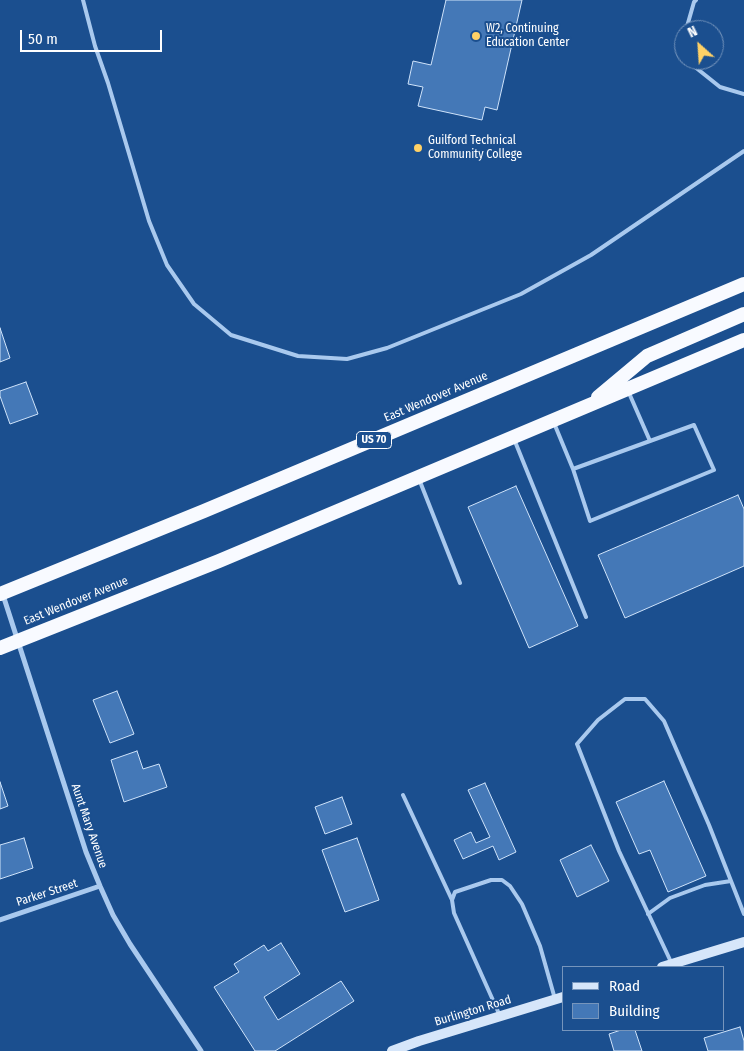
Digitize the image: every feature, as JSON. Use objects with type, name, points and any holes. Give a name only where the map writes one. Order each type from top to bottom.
[{"type":"highway","name":"East Wendover Avenue","points":[[1,591],[222,504],[744,284]]},
{"type":"highway","points":[[585,407],[647,356],[744,314]]},
{"type":"highway","name":"East Wendover Avenue","points":[[0,648],[219,560],[744,340]]},
{"type":"main road","points":[[667,966],[744,942]]},
{"type":"main road","name":"Burlington Road","points":[[392,1051],[559,998]]},
{"type":"street","name":"Aunt Mary Avenue","points":[[1,591],[86,852],[100,886],[113,915],[130,944],[201,1051]]},
{"type":"street","name":"Parker Street","points":[[0,920],[100,886]]},
{"type":"lane","points":[[83,0],[95,46],[108,83],[149,221],[167,266],[194,304],[231,335],[298,356],[347,359],[387,348],[521,294],[591,256],[744,151]]},
{"type":"lane","points":[[689,20],[696,0]]},
{"type":"lane","points":[[698,70],[720,87],[744,94]]},
{"type":"lane","points":[[627,389],[650,440]]},
{"type":"lane","points":[[553,420],[573,469],[590,521],[714,470],[694,425],[573,469]]},
{"type":"lane","points":[[513,437],[586,617]]},
{"type":"lane","points":[[418,477],[460,583]]},
{"type":"lane","points":[[667,966],[648,914],[619,850],[577,744],[598,720],[625,699],[645,699],[664,721],[709,825],[744,914]]},
{"type":"lane","points":[[403,794],[452,900],[454,913],[500,1016]]},
{"type":"lane","points":[[452,900],[455,892],[491,880],[502,880],[510,886],[522,904],[559,998]]},
{"type":"lane","points":[[648,914],[670,898],[705,885],[731,880]]},
{"type":"building","name":"W2, Continuing Education Center","points":[[446,0],[522,0],[497,110],[485,107],[482,120],[418,106],[423,87],[408,84],[413,61],[431,65]]},
{"type":"building","points":[[0,328],[10,358],[0,362]]},
{"type":"building","points":[[26,382],[38,414],[10,424],[0,391]]},
{"type":"building","points":[[516,486],[578,626],[529,648],[468,507]]},
{"type":"building","points":[[738,495],[744,509],[744,566],[625,618],[598,555]]},
{"type":"building","points":[[117,691],[134,734],[110,743],[93,700]]},
{"type":"building","points":[[137,751],[143,769],[159,764],[167,787],[124,802],[111,760]]},
{"type":"building","points":[[664,781],[706,876],[668,892],[650,850],[639,854],[616,802]]},
{"type":"building","points":[[0,782],[8,806],[0,809]]},
{"type":"building","points":[[485,783],[516,852],[499,860],[493,846],[463,859],[454,840],[471,832],[476,843],[490,837],[468,790]]},
{"type":"building","points":[[342,797],[352,824],[325,834],[315,807]]},
{"type":"building","points":[[24,838],[33,868],[0,879],[0,845]]},
{"type":"building","points":[[357,838],[379,900],[345,912],[322,850]]},
{"type":"building","points":[[591,845],[609,881],[577,897],[560,860]]},
{"type":"building","points":[[281,943],[300,974],[264,997],[278,1020],[341,981],[354,1001],[275,1051],[255,1051],[214,987],[239,972],[234,964],[264,945],[268,951]]},
{"type":"building","points":[[740,1027],[744,1041],[744,1051],[708,1051],[704,1038]]},
{"type":"building","points":[[618,1031],[635,1031],[642,1051],[614,1051],[609,1034]]},
{"type":"place","name":"W2, Continuing Education Center","points":[[476,36]]},
{"type":"place","name":"Guilford Technical Community College","points":[[418,148]]}]
